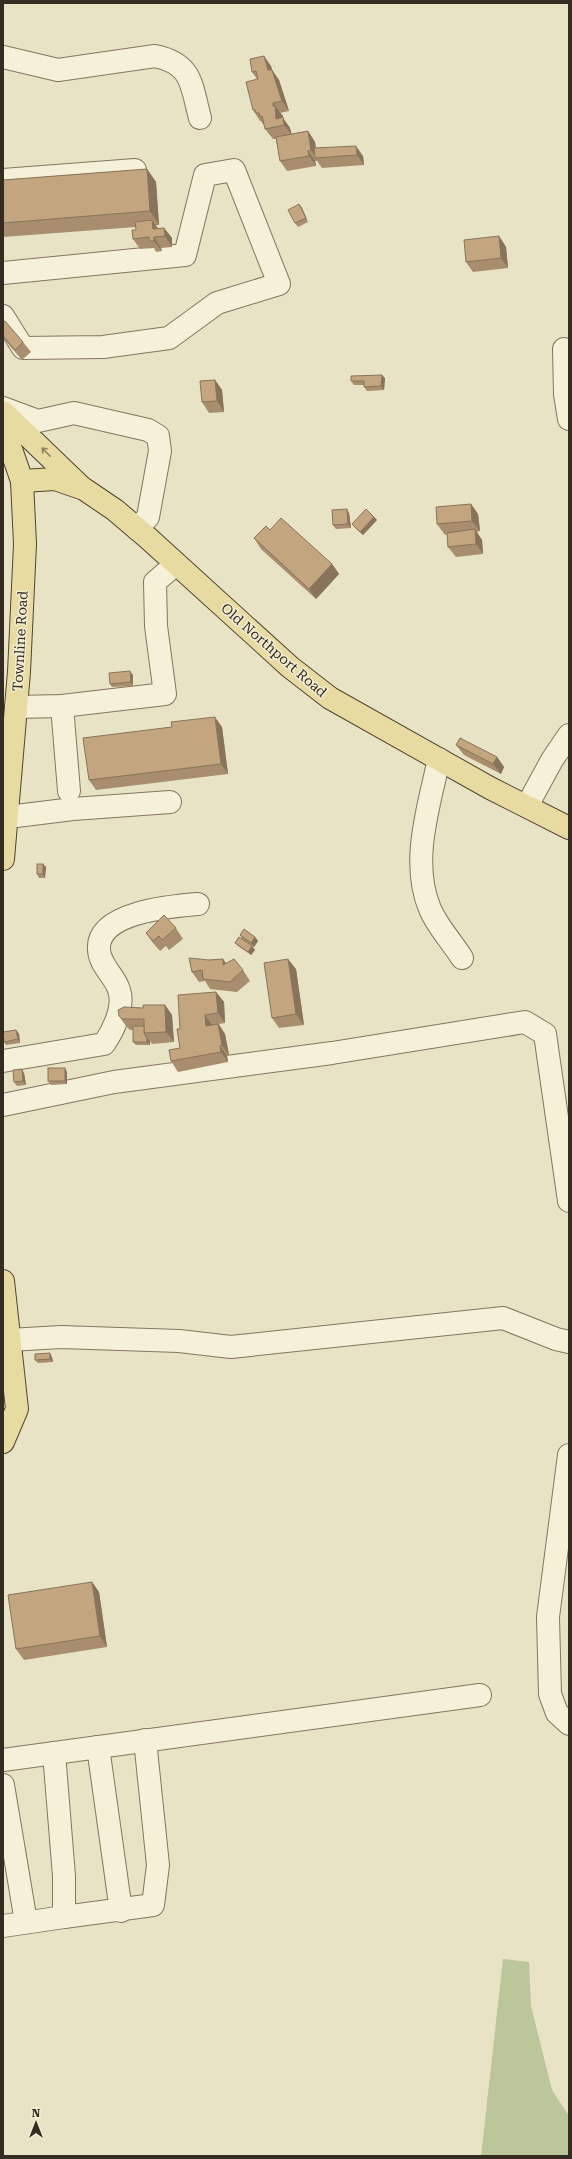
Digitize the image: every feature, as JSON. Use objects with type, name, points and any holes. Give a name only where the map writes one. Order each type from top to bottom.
[{"type":"main road","name":"Old Northport Road","points":[[3,412],[84,489],[115,510],[290,667],[330,698],[439,759],[569,828]]},
{"type":"main road","name":"Townline Road","points":[[3,426],[22,481],[25,544],[16,708],[8,817],[3,859]]},
{"type":"main road","name":"Old Northport Road","points":[[22,481],[55,479],[84,489]]},
{"type":"main road","points":[[3,1281],[17,1409],[3,1442]]},
{"type":"lane","points":[[3,57],[58,70],[155,56],[170,59],[184,68],[191,84],[200,118]]},
{"type":"lane","points":[[3,180],[135,170]]},
{"type":"lane","points":[[3,273],[185,255],[205,175],[234,170],[279,284],[217,302],[169,338],[103,347],[23,348],[3,316]]},
{"type":"lane","points":[[564,349],[564,394],[569,419]]},
{"type":"lane","points":[[3,408],[38,422],[74,413],[148,430],[158,436],[160,451],[148,517],[137,529]]},
{"type":"lane","points":[[16,708],[62,706],[165,694],[156,626],[155,582],[176,564]]},
{"type":"lane","points":[[62,706],[69,791]]},
{"type":"lane","points":[[527,806],[548,766],[569,735]]},
{"type":"lane","points":[[439,759],[425,823],[421,876],[430,910],[462,958]]},
{"type":"lane","points":[[8,817],[170,802]]},
{"type":"lane","points":[[3,1061],[104,1044],[112,1033],[119,1014],[120,991],[105,967],[99,949],[103,933],[114,924],[133,915],[164,907],[198,904]]},
{"type":"lane","points":[[3,1105],[114,1082],[332,1053],[525,1022],[545,1034],[569,1201]]},
{"type":"lane","points":[[9,1340],[61,1337],[179,1341],[231,1346],[504,1318],[556,1339],[569,1342]]},
{"type":"lane","points":[[569,1455],[548,1617],[550,1694],[557,1713],[569,1724]]},
{"type":"lane","points":[[3,1760],[480,1695]]},
{"type":"lane","points":[[3,1926],[64,1917],[121,1911],[153,1905],[158,1865],[145,1740]]},
{"type":"lane","points":[[98,1747],[121,1911]]},
{"type":"lane","points":[[54,1753],[64,1876],[64,1917]]},
{"type":"lane","points":[[3,1785],[26,1922]]},
{"type":"green space","points":[[503,1959],[529,1962],[531,2006],[552,2090],[569,2116],[569,2156],[481,2156]]},
{"type":"building","points":[[264,56],[268,70],[272,70],[282,101],[273,103],[273,106],[275,106],[276,119],[283,117],[284,125],[265,129],[262,116],[260,117],[259,113],[256,113],[255,110],[253,110],[246,82],[258,79],[256,71],[252,72],[250,59]]},
{"type":"building","points":[[308,131],[311,150],[308,151],[309,156],[280,161],[276,137]]},
{"type":"building","points":[[356,146],[357,155],[315,158],[314,148]]},
{"type":"building","points":[[147,169],[150,211],[3,223],[3,180]]},
{"type":"building","points":[[299,204],[306,218],[295,223],[288,210]]},
{"type":"building","points":[[152,220],[153,229],[164,228],[165,236],[154,237],[154,241],[149,241],[149,237],[133,239],[132,230],[136,230],[135,222]]},
{"type":"building","points":[[499,236],[501,258],[466,262],[464,240]]},
{"type":"building","points":[[5,321],[23,342],[15,350],[3,336],[3,322]]},
{"type":"building","points":[[382,375],[381,386],[364,387],[364,381],[351,381],[351,376]]},
{"type":"building","points":[[215,380],[217,401],[202,402],[200,381]]},
{"type":"building","points":[[471,504],[472,521],[437,524],[436,507]]},
{"type":"building","points":[[347,509],[348,524],[333,525],[332,510]]},
{"type":"building","points":[[366,509],[374,517],[360,532],[352,524]]},
{"type":"building","points":[[281,518],[332,564],[309,589],[254,538],[266,526],[270,530]]},
{"type":"building","points":[[475,529],[476,544],[448,547],[447,533]]},
{"type":"building","points":[[130,671],[131,682],[110,684],[109,673]]},
{"type":"building","points":[[215,717],[221,764],[89,780],[83,738],[172,727],[171,722]]},
{"type":"building","points":[[460,738],[497,757],[493,764],[456,745]]},
{"type":"building","points":[[37,864],[43,864],[43,874],[37,874]]},
{"type":"building","points":[[164,915],[176,928],[162,940],[159,936],[153,941],[146,933]]},
{"type":"building","points":[[244,929],[255,937],[251,943],[240,935]]},
{"type":"building","points":[[239,937],[252,946],[248,952],[235,943]]},
{"type":"building","points":[[189,958],[209,960],[223,959],[223,965],[234,959],[243,970],[230,982],[203,979],[202,970],[192,972]]},
{"type":"building","points":[[288,959],[296,1014],[272,1018],[264,963]]},
{"type":"building","points":[[216,992],[218,1013],[205,1015],[206,1026],[218,1024],[222,1045],[220,1046],[221,1052],[171,1061],[169,1050],[180,1048],[177,1029],[180,1029],[178,995]]},
{"type":"building","points":[[143,1005],[165,1005],[166,1032],[144,1033],[144,1019],[122,1019],[119,1016],[118,1010],[124,1007],[143,1008]]},
{"type":"building","points":[[133,1026],[144,1026],[144,1033],[147,1038],[147,1042],[133,1042]]},
{"type":"building","points":[[16,1030],[18,1039],[4,1042],[3,1032]]},
{"type":"building","points":[[48,1068],[65,1068],[65,1081],[48,1081]]},
{"type":"building","points":[[22,1069],[23,1081],[14,1082],[13,1070]]},
{"type":"building","points":[[50,1353],[50,1359],[35,1360],[35,1354]]},
{"type":"building","points":[[92,1582],[100,1636],[16,1649],[8,1595]]}]
